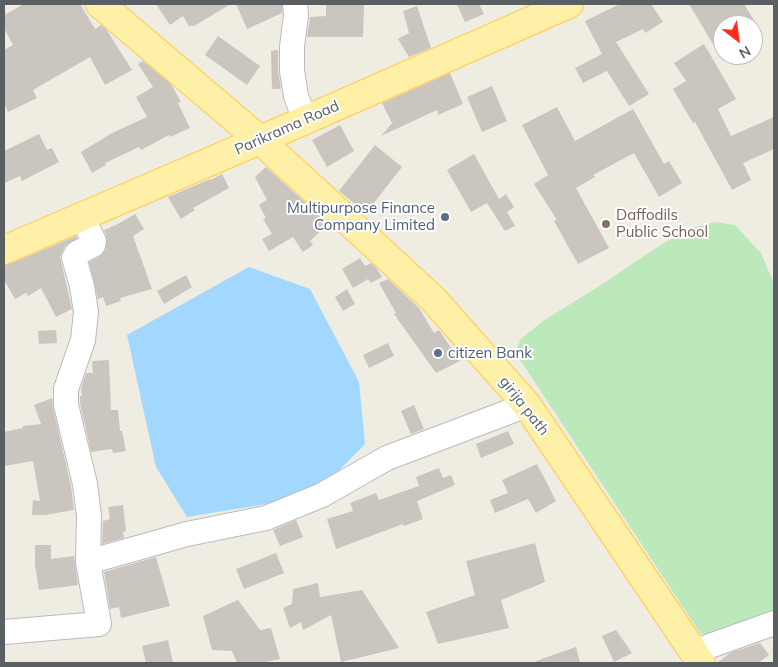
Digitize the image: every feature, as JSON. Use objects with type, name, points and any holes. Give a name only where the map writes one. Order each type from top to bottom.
[{"type":"main road","name":"girija path","points":[[100,4],[260,140],[432,299],[527,405],[697,658]]},
{"type":"main road","name":"Parikrama Road","points":[[4,250],[569,4]]},
{"type":"street","points":[[295,4],[292,71],[296,96],[305,120]]},
{"type":"street","points":[[4,632],[99,624],[88,562],[89,516],[85,484],[66,405],[66,389],[83,340],[86,312],[82,286],[74,258],[78,253],[93,245],[94,241],[82,216]]},
{"type":"street","points":[[88,562],[187,534],[266,518],[322,495],[388,458],[527,405]]},
{"type":"street","points":[[697,658],[774,623]]},
{"type":"green space","points":[[715,222],[735,225],[761,253],[774,284],[774,615],[713,637],[700,633],[515,352],[521,339],[543,321],[688,229]]},
{"type":"water","points":[[249,267],[310,289],[359,382],[365,444],[314,496],[187,517],[156,467],[127,335]]},
{"type":"building","points":[[24,4],[80,4],[95,29],[101,25],[106,29],[132,70],[105,85],[90,57],[33,90],[37,98],[8,112],[4,103],[4,50],[13,45],[4,28],[4,15]]},
{"type":"building","points":[[156,4],[231,4],[194,26],[189,26],[183,16],[170,25]]},
{"type":"building","points":[[236,4],[282,4],[282,13],[247,29]]},
{"type":"building","points":[[326,4],[364,4],[363,37],[307,37],[310,17],[326,16]]},
{"type":"building","points":[[457,4],[479,4],[484,14],[465,22]]},
{"type":"building","points":[[620,4],[651,4],[663,22],[645,33],[643,29],[616,42],[649,94],[629,106],[607,71],[583,83],[575,68],[602,54],[585,21]]},
{"type":"building","points":[[689,4],[744,4],[751,15],[713,15],[713,44]]},
{"type":"building","points":[[417,6],[431,48],[409,57],[398,39],[409,33],[403,11]]},
{"type":"building","points":[[218,36],[260,66],[247,85],[205,55]]},
{"type":"building","points":[[704,44],[713,59],[713,65],[716,65],[736,99],[718,109],[731,136],[774,117],[774,149],[743,163],[751,180],[732,190],[695,122],[693,123],[673,89],[686,81],[674,63]]},
{"type":"building","points":[[278,50],[278,71],[281,89],[272,89],[271,51]]},
{"type":"building","points":[[143,61],[171,84],[181,102],[178,103],[190,128],[170,137],[169,135],[141,150],[139,147],[105,163],[106,165],[92,173],[81,152],[112,133],[147,117],[136,97],[153,87],[138,64]]},
{"type":"building","points":[[450,73],[463,104],[438,115],[437,110],[381,136],[392,123],[382,103]]},
{"type":"building","points":[[492,86],[507,121],[482,132],[467,97]]},
{"type":"building","points":[[557,107],[575,141],[633,109],[664,164],[669,161],[682,183],[659,197],[634,153],[593,175],[595,177],[576,188],[609,248],[578,264],[554,221],[557,220],[534,184],[548,175],[522,125]]},
{"type":"building","points":[[340,125],[354,151],[327,167],[312,140]]},
{"type":"building","points":[[39,134],[47,150],[52,148],[59,162],[22,181],[20,176],[4,183],[4,151]]},
{"type":"building","points":[[375,145],[402,167],[366,213],[339,191]]},
{"type":"building","points":[[474,154],[499,199],[506,194],[514,207],[507,212],[515,226],[505,231],[487,203],[471,212],[447,170]]},
{"type":"building","points":[[266,167],[308,205],[315,215],[317,214],[328,224],[310,241],[313,245],[303,252],[293,237],[269,251],[262,239],[272,234],[263,219],[266,218],[259,205],[267,200],[255,177]]},
{"type":"building","points":[[222,174],[229,188],[193,208],[195,210],[181,219],[168,197]]},
{"type":"building","points":[[135,214],[144,229],[133,236],[152,289],[120,298],[121,301],[106,306],[103,297],[98,299],[89,262],[99,257],[106,249],[104,230]]},
{"type":"building","points":[[76,236],[77,238],[65,246],[60,257],[72,309],[56,317],[41,288],[28,296],[26,293],[15,299],[4,280],[4,265]]},
{"type":"building","points":[[360,258],[365,266],[371,263],[382,277],[371,283],[368,279],[353,288],[342,269]]},
{"type":"building","points":[[186,275],[192,287],[164,304],[157,291]]},
{"type":"building","points":[[388,279],[419,308],[434,333],[439,330],[460,361],[436,373],[394,314],[396,313],[379,283]]},
{"type":"building","points":[[347,289],[355,304],[343,311],[335,297]]},
{"type":"building","points":[[56,330],[57,343],[39,344],[38,331]]},
{"type":"building","points":[[388,343],[394,356],[369,368],[363,355]]},
{"type":"building","points":[[109,360],[111,410],[118,410],[120,431],[122,431],[126,451],[113,453],[112,449],[91,452],[80,403],[80,396],[82,396],[81,388],[86,373],[93,373],[92,361]]},
{"type":"building","points":[[52,398],[71,486],[74,510],[45,515],[32,515],[33,500],[40,501],[33,461],[4,466],[4,432],[23,428],[23,426],[41,424],[34,405]]},
{"type":"building","points":[[414,405],[424,429],[411,434],[401,411]]},
{"type":"building","points":[[508,431],[514,444],[481,458],[476,444]]},
{"type":"building","points":[[537,464],[556,501],[536,513],[528,499],[495,513],[490,500],[508,493],[502,480]]},
{"type":"building","points":[[439,468],[443,478],[451,475],[455,485],[417,501],[423,519],[404,526],[403,524],[336,549],[327,519],[353,511],[350,503],[376,493],[379,500],[419,486],[416,477]]},
{"type":"building","points":[[123,505],[126,531],[123,532],[124,538],[102,544],[103,521],[110,519],[108,507]]},
{"type":"building","points":[[296,520],[303,537],[280,546],[273,530]]},
{"type":"building","points":[[535,543],[545,582],[501,600],[509,628],[438,644],[426,612],[475,595],[466,561]]},
{"type":"building","points":[[35,545],[51,545],[51,559],[74,556],[78,585],[39,590],[35,565]]},
{"type":"building","points":[[276,553],[284,573],[244,589],[236,569]]},
{"type":"building","points":[[156,557],[170,606],[121,618],[119,607],[110,609],[104,572]]},
{"type":"building","points":[[318,583],[320,597],[362,590],[399,648],[341,662],[331,615],[303,630],[301,622],[290,628],[283,608],[292,604],[293,589]]},
{"type":"building","points":[[238,600],[260,630],[271,628],[280,659],[260,663],[237,663],[232,651],[212,650],[203,616]]},
{"type":"building","points":[[616,630],[632,653],[614,662],[602,636]]},
{"type":"building","points":[[168,640],[173,663],[146,663],[142,646]]},
{"type":"building","points":[[760,643],[769,655],[758,663],[717,663],[730,653]]},
{"type":"building","points":[[576,647],[580,663],[537,663],[536,661]]},
{"type":"place","name":"Multipurpose Finance Company Limited","points":[[445,217]]},
{"type":"place","name":"Daffodils Public School","points":[[606,224]]},
{"type":"place","name":"citizen Bank","points":[[438,353]]}]
